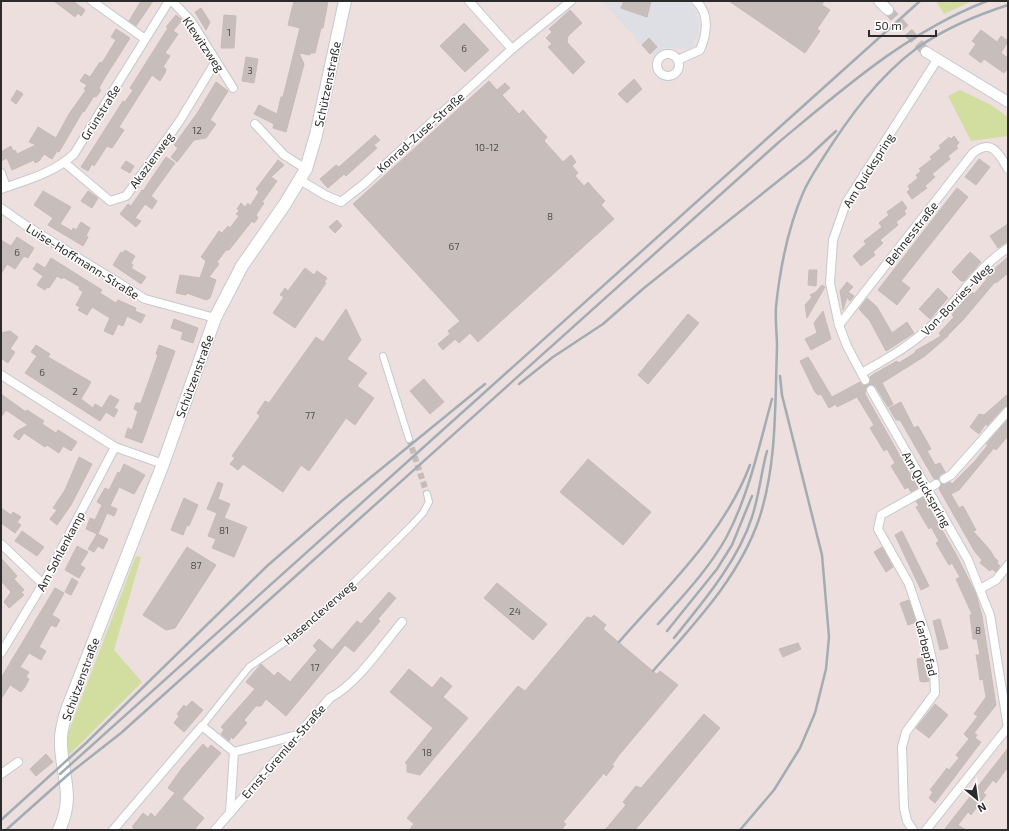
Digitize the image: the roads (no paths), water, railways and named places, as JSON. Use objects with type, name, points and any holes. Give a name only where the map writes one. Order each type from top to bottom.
[{"type":"main road","name":"Schützenstraße","points":[[59,830],[67,812],[68,791],[62,760],[61,742],[63,723],[68,707],[163,464],[215,318],[242,266],[306,169],[316,135],[345,1]]},
{"type":"street","points":[[92,1],[145,39]]},
{"type":"street","name":"Grünstraße","points":[[4,188],[46,173],[65,163],[74,154],[170,1]]},
{"type":"street","name":"Klewitzweg","points":[[170,1],[191,21],[233,88]]},
{"type":"street","points":[[469,1],[512,49]]},
{"type":"street","name":"Konrad-Zuse-Straße","points":[[300,180],[325,195],[341,202],[364,184],[512,49],[571,1]]},
{"type":"street","points":[[678,60],[700,50],[705,38],[706,23],[701,6],[696,1]]},
{"type":"street","points":[[879,1],[888,10]]},
{"type":"street","points":[[926,52],[1008,102]]},
{"type":"street","name":"Am Quickspring","points":[[863,376],[847,346],[839,325],[830,283],[833,240],[846,202],[937,60]]},
{"type":"street","name":"Akazienweg","points":[[65,163],[110,201],[126,196],[179,122],[216,61]]},
{"type":"street","points":[[255,124],[284,155],[306,169]]},
{"type":"street","name":"Behnesstraße","points":[[839,325],[972,153],[979,148],[987,147],[994,149],[1008,169]]},
{"type":"street","points":[[1,173],[4,188]]},
{"type":"street","name":"Luise-Hoffmann-Straße","points":[[1,208],[24,225],[145,299],[215,318]]},
{"type":"street","name":"Von-Borries-Weg","points":[[863,376],[900,351],[931,327],[983,269],[1008,248]]},
{"type":"street","points":[[383,356],[409,439]]},
{"type":"street","points":[[1,376],[115,447],[163,464]]},
{"type":"street","name":"Am Quickspring","points":[[871,390],[968,560],[980,589],[990,615],[1008,728]]},
{"type":"street","points":[[944,479],[951,475],[1008,411]]},
{"type":"street","name":"Am Sohlenkamp","points":[[2,646],[43,584],[115,447]]},
{"type":"street","name":"Garbepfad","points":[[913,830],[907,821],[904,808],[902,747],[906,732],[935,693],[934,669],[927,638],[909,584],[878,529],[881,515],[926,488],[936,484]]},
{"type":"street","name":"Hasencleverweg","points":[[113,830],[202,726],[249,668],[298,633],[338,598],[423,514],[429,502],[427,494]]},
{"type":"street","points":[[1,544],[43,584]]},
{"type":"street","points":[[980,589],[990,585],[996,580],[1008,565]]},
{"type":"street","name":"Ernst-Gremler-Straße","points":[[215,830],[330,698],[342,691],[352,682],[402,622]]},
{"type":"street","points":[[202,726],[234,752]]},
{"type":"street","points":[[926,830],[1008,728]]},
{"type":"street","points":[[234,752],[297,735]]},
{"type":"street","points":[[230,813],[234,752]]},
{"type":"street","points":[[1,774],[18,762]]},
{"type":"tunnel","points":[[888,10],[926,52]]},
{"type":"tunnel","points":[[409,439],[427,494]]},
{"type":"railway","points":[[60,774],[920,1]]},
{"type":"railway","points":[[6,830],[70,773],[121,733],[779,142],[852,82],[903,45],[958,14],[987,1]]},
{"type":"railway","points":[[653,671],[714,600],[740,561],[759,519],[769,477],[774,434],[777,347],[776,312],[780,278],[785,248],[793,220],[807,184],[833,143],[865,98],[903,59],[927,41],[949,29],[984,13],[1008,5]]},
{"type":"railway","points":[[519,384],[553,357],[603,324],[644,288],[807,158],[836,131]]},
{"type":"railway","points":[[740,830],[774,790],[800,748],[815,713],[826,669],[829,637],[822,555],[782,395],[780,376]]},
{"type":"railway","points":[[1,820],[86,743],[267,566],[343,500],[485,384]]},
{"type":"railway","points":[[658,624],[703,572],[726,538],[747,488],[772,399]]},
{"type":"railway","points":[[674,638],[719,580],[746,533],[752,517],[767,451]]},
{"type":"railway","points":[[619,642],[675,580],[710,537],[739,490],[750,465]]},
{"type":"railway","points":[[667,631],[717,569],[732,545],[752,496]]}]
